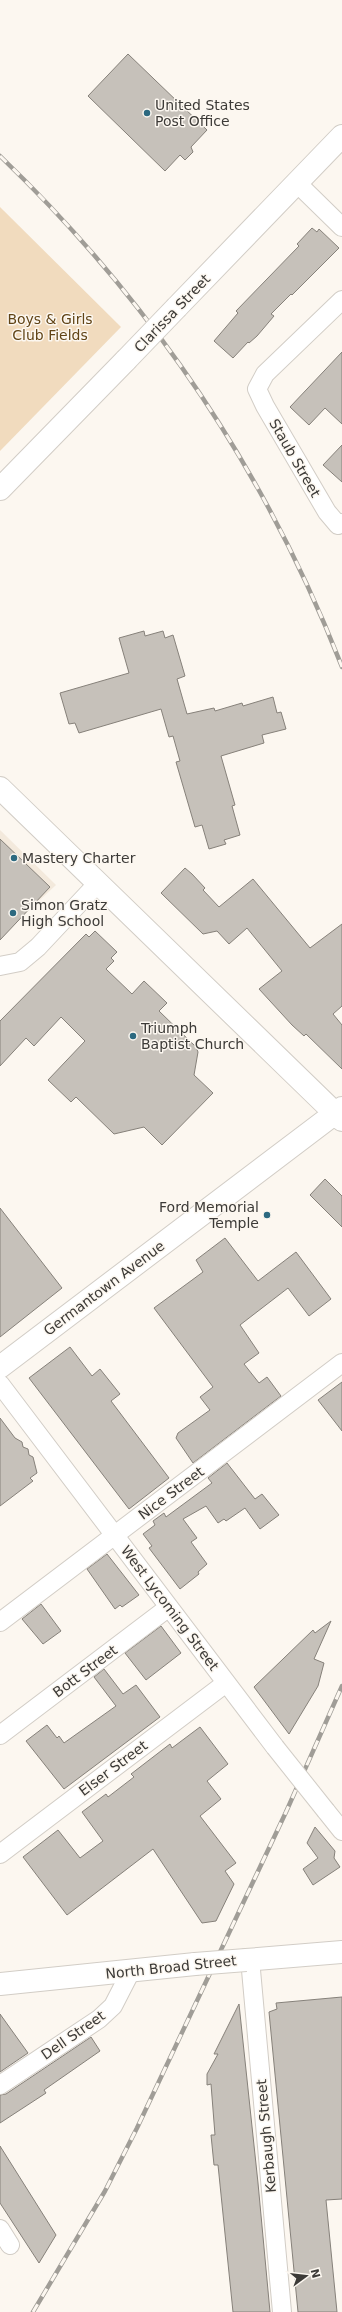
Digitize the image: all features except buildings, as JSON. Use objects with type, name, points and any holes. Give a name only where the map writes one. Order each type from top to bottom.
[{"type":"main road","name":"Clarissa Street","points":[[0,489],[298,184],[342,136]]},
{"type":"main road","points":[[0,788],[98,884],[340,1113]]},
{"type":"main road","name":"Germantown Avenue","points":[[0,1367],[340,1113]]},
{"type":"main road","name":"North Broad Street","points":[[0,1984],[248,1959],[342,1952]]},
{"type":"street","points":[[298,184],[342,227]]},
{"type":"street","name":"Staub Street","points":[[340,524],[327,512],[265,406],[257,389],[265,374],[342,300]]},
{"type":"street","points":[[0,966],[20,962],[38,947],[98,884]]},
{"type":"street","name":"Nice Street","points":[[0,1622],[342,1363]]},
{"type":"street","name":"West Lycoming Street","points":[[0,1384],[226,1683],[342,1831]]},
{"type":"street","name":"Bott Street","points":[[0,1735],[169,1607]]},
{"type":"street","name":"Elser Street","points":[[0,1854],[226,1683]]},
{"type":"street","name":"Kerbaugh Street","points":[[248,1959],[282,2312]]},
{"type":"street","name":"Dell Street","points":[[0,2085],[99,2019],[113,2006],[131,1971]]},
{"type":"street","points":[[0,2229],[10,2245]]},
{"type":"shaded area","name":"Mastery Charter","points":[[0,830],[56,885],[0,937]]},
{"type":"green space","name":"Boys & Girls Club Fields","points":[[0,207],[121,327],[0,451]]},
{"type":"railway","points":[[0,156],[55,212],[106,270],[155,330],[199,393],[240,458],[278,525],[312,595],[342,667]]},
{"type":"railway","points":[[33,2312],[105,2191],[137,2128],[286,1812],[342,1686]]},
{"type":"place","name":"United States Post Office","points":[[147,113]]},
{"type":"place","name":"Mastery Charter","points":[[14,858]]},
{"type":"place","name":"Simon Gratz High School","points":[[13,913]]},
{"type":"place","name":"Triumph Baptist Church","points":[[133,1036]]},
{"type":"place","name":"Ford Memorial Temple","points":[[267,1215]]}]
